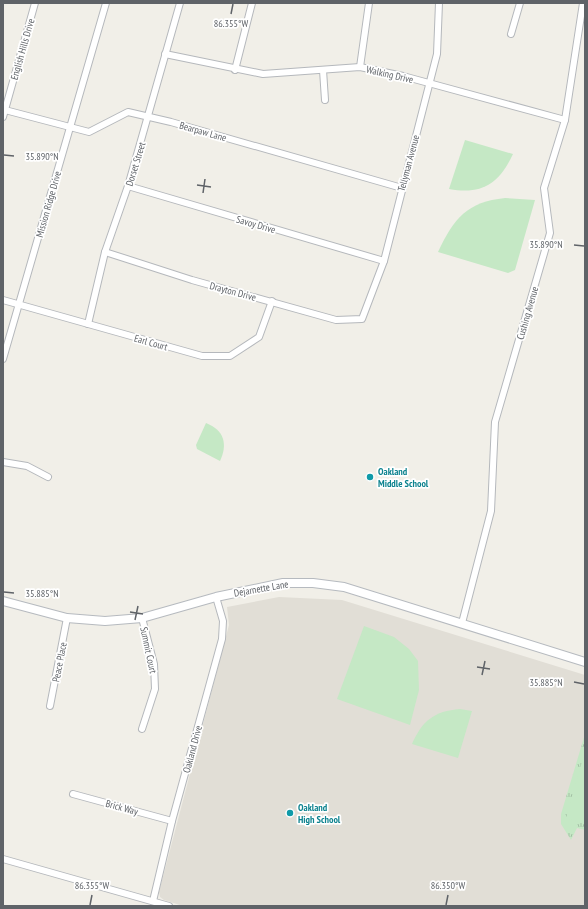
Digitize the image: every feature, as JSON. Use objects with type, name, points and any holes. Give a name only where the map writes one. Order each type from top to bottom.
[{"type":"main road","name":"Dejarnette Lane","points":[[3,601],[67,618],[105,621],[142,618],[216,597],[283,583],[313,583],[344,587],[585,662]]},
{"type":"street","name":"English Hills Drive","points":[[3,117],[35,3]]},
{"type":"street","name":"Mission Ridge Drive","points":[[3,359],[106,3]]},
{"type":"street","name":"Dorset Street","points":[[88,324],[105,252],[128,186],[149,117],[180,3]]},
{"type":"street","points":[[235,70],[252,3]]},
{"type":"street","points":[[360,67],[368,3]]},
{"type":"street","name":"Tellyman Avenue","points":[[362,319],[384,261],[429,83],[436,54],[439,3]]},
{"type":"street","points":[[511,34],[520,3]]},
{"type":"street","name":"Cushing Avenue","points":[[462,623],[491,511],[495,422],[550,233],[544,188],[565,120],[583,3]]},
{"type":"street","name":"Walking Drive","points":[[165,54],[235,70],[263,74],[360,67],[429,83],[565,120]]},
{"type":"street","points":[[323,70],[325,100]]},
{"type":"street","name":"Bearpaw Lane","points":[[5,110],[71,126],[89,132],[128,112],[402,188]]},
{"type":"street","name":"Savoy Drive","points":[[128,186],[384,261]]},
{"type":"street","name":"Drayton Drive","points":[[105,252],[192,280],[336,320],[362,319]]},
{"type":"street","name":"Earl Court","points":[[3,300],[202,356],[230,356],[259,337],[272,301]]},
{"type":"street","points":[[3,462],[27,466],[48,477]]},
{"type":"street","name":"Oakland Drive","points":[[153,901],[172,821],[222,640],[223,621],[216,597]]},
{"type":"street","name":"Peace Place","points":[[50,706],[67,618]]},
{"type":"street","name":"Summit Court","points":[[142,618],[154,664],[156,688],[142,729]]},
{"type":"street","name":"Brick Way","points":[[73,794],[172,821]]},
{"type":"street","points":[[3,859],[169,906]]},
{"type":"shaded area","points":[[279,597],[342,600],[585,675],[585,906],[183,906],[164,900],[160,897],[159,892],[229,625],[227,607]]},
{"type":"green space","points":[[465,140],[513,154],[502,173],[488,185],[471,190],[449,189]]},
{"type":"green space","points":[[505,198],[535,200],[515,270],[508,273],[438,252],[450,230],[463,214],[481,203]]},
{"type":"green space","points":[[206,423],[217,430],[223,438],[224,449],[220,461],[197,449],[196,445]]},
{"type":"green space","points":[[364,626],[394,637],[409,649],[418,661],[419,690],[410,725],[337,699]]},
{"type":"green space","points":[[460,709],[472,711],[458,758],[412,744],[420,729],[430,719],[443,712]]},
{"type":"green space","points":[[585,734],[585,830],[577,828],[571,840],[561,824],[561,814]]},
{"type":"green space","points":[[585,751],[585,824],[566,818]]},
{"type":"place","name":"Oakland Middle School","points":[[370,477]]},
{"type":"place","name":"Oakland High School","points":[[290,813]]}]
